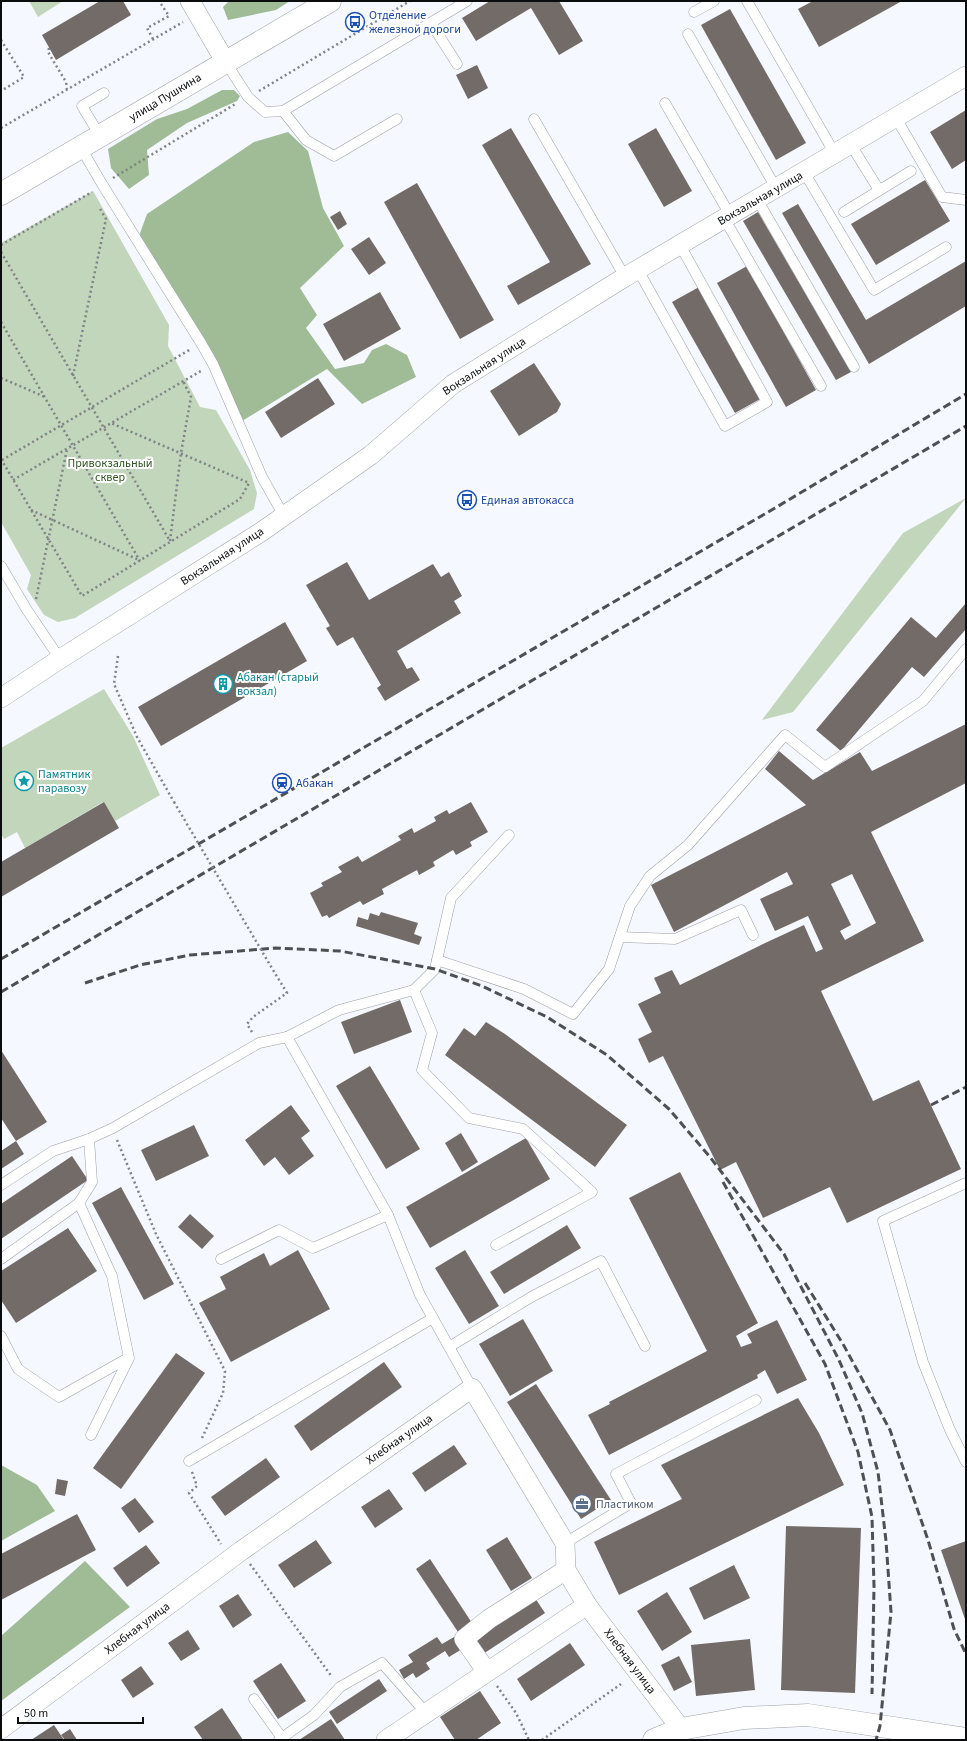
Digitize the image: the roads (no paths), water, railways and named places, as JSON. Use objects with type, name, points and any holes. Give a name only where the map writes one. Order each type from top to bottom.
[{"type":"main road","name":"улица Пушкина","points":[[1,194],[81,148],[225,61],[330,1]]},
{"type":"main road","points":[[654,1740],[681,1729],[744,1718],[808,1715],[965,1740]]},
{"type":"street","points":[[194,8],[225,61]]},
{"type":"street","name":"Вокзальная улица","points":[[1,698],[284,516],[371,455],[452,384],[680,245],[966,76]]},
{"type":"street","name":"Хлебная улица","points":[[1,1729],[235,1555],[472,1388],[565,1543],[566,1570],[587,1605],[681,1729]]},
{"type":"street","points":[[487,1672],[464,1639],[489,1619],[566,1570]]},
{"type":"street","points":[[386,1740],[427,1714],[587,1605]]},
{"type":"lane","points":[[225,61],[248,97],[265,112],[283,112],[467,1]]},
{"type":"lane","points":[[694,12],[714,1]]},
{"type":"lane","points":[[747,1],[843,149],[879,190]]},
{"type":"lane","points":[[431,23],[457,64]]},
{"type":"lane","points":[[688,34],[776,188]]},
{"type":"lane","points":[[100,136],[82,106],[104,93]]},
{"type":"lane","points":[[665,102],[821,386]]},
{"type":"lane","points":[[283,112],[306,140],[334,156],[397,119]]},
{"type":"lane","points":[[896,118],[942,197],[966,200]]},
{"type":"lane","points":[[534,119],[632,274],[725,426],[767,402],[680,245]]},
{"type":"lane","points":[[81,148],[213,364],[262,477],[284,516]]},
{"type":"lane","points":[[844,212],[911,171]]},
{"type":"lane","points":[[804,172],[874,290],[946,247]]},
{"type":"lane","points":[[757,199],[854,367]]},
{"type":"lane","points":[[1,566],[27,610],[60,659]]},
{"type":"lane","points":[[437,960],[524,989],[573,1014],[609,969],[630,906],[650,876],[688,844],[785,735],[825,767],[923,701],[966,649]]},
{"type":"lane","points":[[1,1185],[53,1151],[89,1139],[113,1128],[258,1043],[287,1037],[339,1010],[414,990],[435,969],[451,898],[509,834]]},
{"type":"lane","points":[[620,937],[675,939],[741,910],[753,935]]},
{"type":"lane","points":[[414,990],[432,1033],[422,1070],[469,1118],[523,1129],[592,1192],[496,1245]]},
{"type":"lane","points":[[287,1037],[388,1215],[420,1295],[472,1388]]},
{"type":"lane","points":[[1,1259],[78,1203],[92,1182],[89,1139]]},
{"type":"lane","points":[[966,1183],[883,1221],[923,1362],[950,1430],[966,1462]]},
{"type":"lane","points":[[78,1203],[112,1276],[129,1358],[91,1435]]},
{"type":"lane","points":[[221,1259],[279,1230],[313,1248],[388,1215]]},
{"type":"lane","points":[[449,1347],[533,1296],[601,1261],[645,1346]]},
{"type":"lane","points":[[189,1461],[433,1318]]},
{"type":"lane","points":[[1,1336],[18,1369],[59,1397],[129,1358]]},
{"type":"lane","points":[[565,1543],[631,1503],[616,1474],[756,1400]]},
{"type":"lane","points":[[254,1699],[280,1739],[314,1715],[340,1687],[382,1663],[427,1714]]},
{"type":"railway","points":[[1,959],[775,508],[966,394]]},
{"type":"railway","points":[[1,992],[966,426]]},
{"type":"railway","points":[[85,983],[140,965],[190,955],[275,948],[340,951],[435,969],[482,986],[547,1017],[607,1055],[669,1109],[710,1157],[784,1254],[839,1360],[862,1413],[878,1472],[886,1541],[891,1612],[880,1726],[876,1740]]},
{"type":"railway","points":[[931,1105],[966,1087]]},
{"type":"railway","points":[[723,1182],[825,1364],[858,1452],[872,1517],[874,1586],[872,1694]]},
{"type":"railway","points":[[805,1283],[843,1344],[890,1430],[928,1540],[954,1629],[966,1654]]},
{"type":"place","name":"Отделение железной дороги","points":[[355,22]]},
{"type":"place","name":"Единая автокасса","points":[[467,500]]},
{"type":"place","name":"Абакан (старый вокзал)","points":[[223,684]]},
{"type":"place","name":"Памятник паравозу","points":[[24,781]]},
{"type":"place","name":"Абакан","points":[[282,783]]},
{"type":"place","name":"Пластиком","points":[[582,1504]]},
{"type":"park label","name":"Привокзальный сквер","points":[[110,470]]}]
